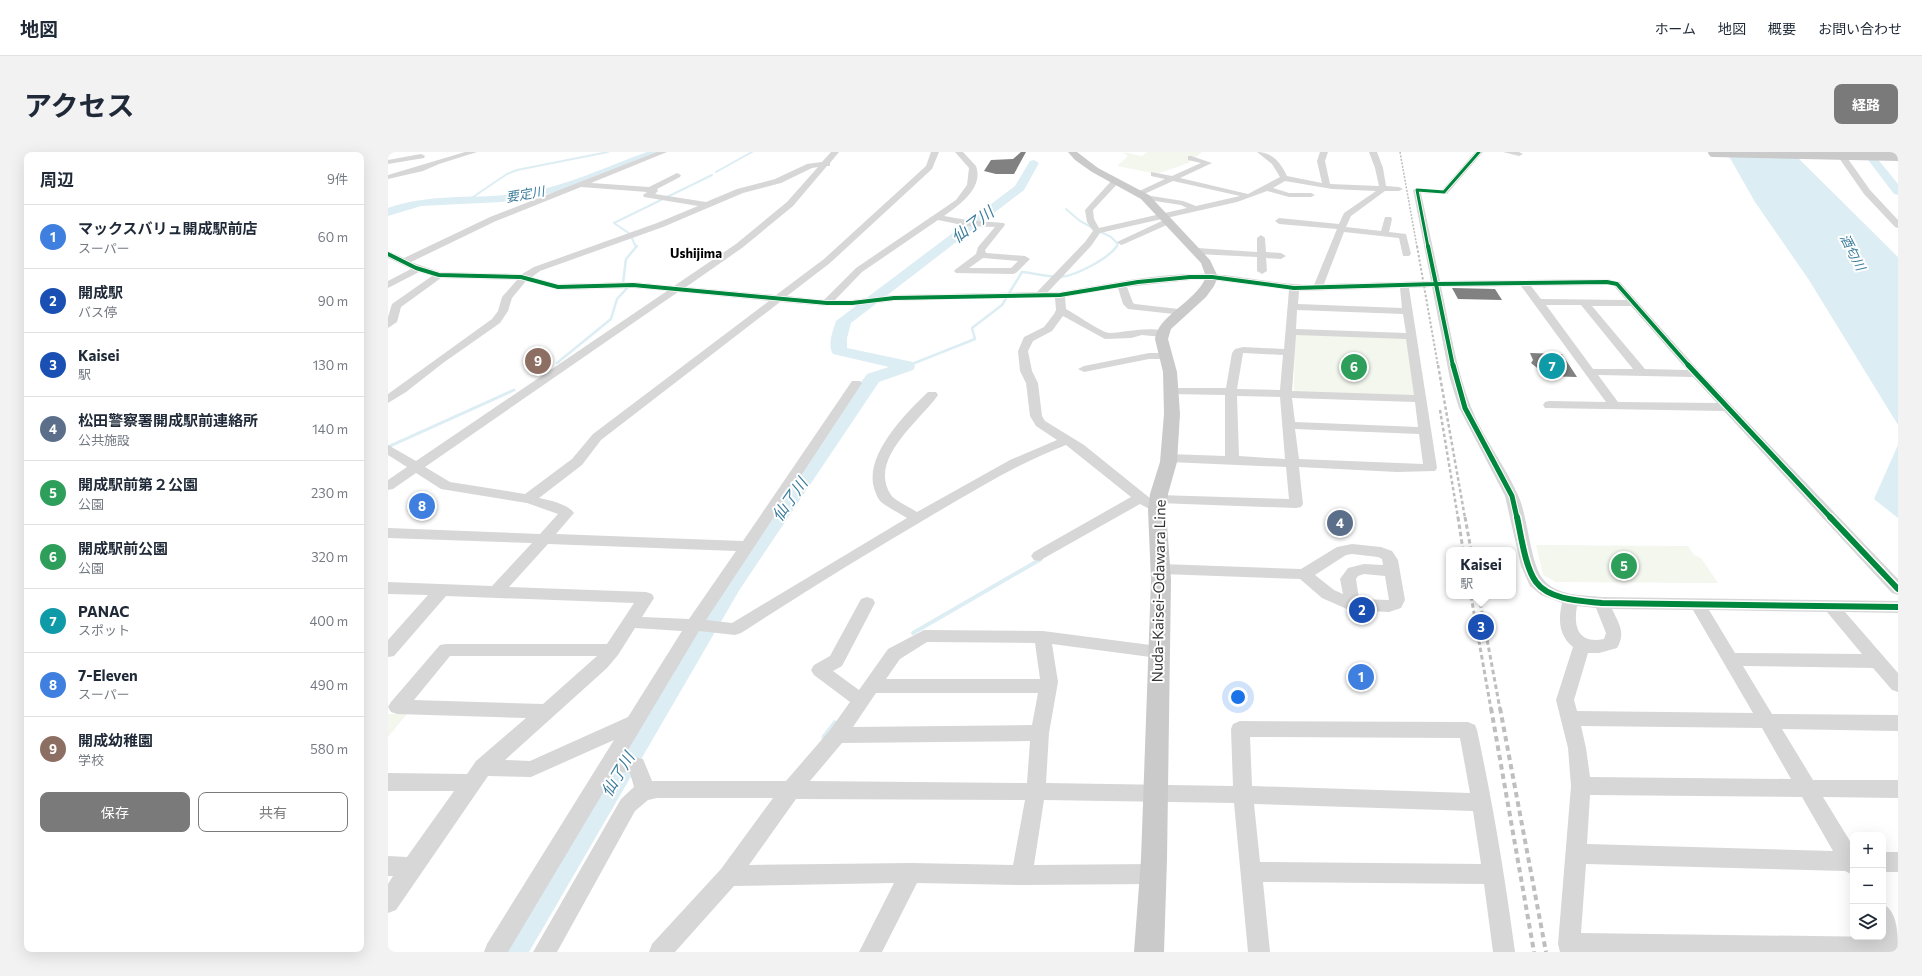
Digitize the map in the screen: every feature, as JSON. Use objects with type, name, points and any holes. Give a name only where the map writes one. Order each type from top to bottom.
[{"type":"main road","points":[[1072,152],[1078,158],[1142,195],[1197,251],[1210,268],[1212,277],[1204,294],[1169,324],[1162,334]]},
{"type":"main road","points":[[1713,152],[1896,156]]},
{"type":"main road","name":"Nuda-Kaisei-Odawara Line","points":[[1149,952],[1154,874],[1158,652],[1162,569],[1151,502],[1169,458],[1172,390],[1170,369],[1164,356],[1162,334]]},
{"type":"street","points":[[411,152],[436,162]]},
{"type":"street","points":[[388,177],[420,169],[436,162],[473,152]]},
{"type":"street","points":[[404,262],[556,190],[648,156],[663,152]]},
{"type":"street","points":[[388,486],[676,290],[764,227],[790,204],[835,152]]},
{"type":"street","points":[[528,499],[578,462],[596,438],[827,261],[929,167],[935,152]]},
{"type":"street","points":[[827,303],[859,270],[961,201],[967,194],[970,187],[973,168],[959,152]]},
{"type":"street","points":[[1261,152],[1272,158],[1282,172],[1284,178]]},
{"type":"street","points":[[1324,152],[1321,161],[1327,186]]},
{"type":"street","points":[[1373,152],[1379,168],[1383,189]]},
{"type":"street","points":[[1479,152],[1444,192],[1415,190],[1460,396],[1512,496],[1529,566],[1536,582],[1547,590],[1570,600],[1602,603],[1898,607]]},
{"type":"street","points":[[1507,152],[1519,154]]},
{"type":"street","points":[[1838,152],[1896,156]]},
{"type":"street","points":[[1872,155],[1843,158],[1867,192],[1898,225]]},
{"type":"street","points":[[388,162],[421,156]]},
{"type":"street","points":[[556,190],[580,185],[648,156]]},
{"type":"street","points":[[1142,195],[1171,178],[1208,162],[1191,158]]},
{"type":"street","points":[[388,399],[496,321],[502,311],[507,297],[525,278],[537,269],[660,224],[748,188],[778,181],[810,166],[826,164]]},
{"type":"street","points":[[1154,174],[1249,196]]},
{"type":"street","points":[[580,185],[650,190],[677,175]]},
{"type":"street","points":[[1040,295],[1088,244],[1097,231],[1165,218],[1195,208],[1226,203],[1271,188],[1284,178],[1327,186],[1399,189]]},
{"type":"street","points":[[1097,231],[1093,227],[1088,215],[1090,210],[1116,181]]},
{"type":"street","points":[[1267,189],[1289,195],[1311,195]]},
{"type":"street","points":[[1318,287],[1347,215],[1383,189]]},
{"type":"street","points":[[650,190],[654,191],[647,195],[707,205]]},
{"type":"street","points":[[1142,195],[1183,203],[1195,208]]},
{"type":"street","points":[[937,217],[967,223],[1001,225],[987,244],[981,249],[981,255]]},
{"type":"street","points":[[1120,242],[1165,218]]},
{"type":"street","points":[[1384,234],[1388,219]]},
{"type":"street","points":[[1279,221],[1340,230],[1403,236],[1406,254]]},
{"type":"street","points":[[1292,231],[1340,230]]},
{"type":"street","points":[[1261,238],[1262,271]]},
{"type":"street","points":[[1197,251],[1281,256]]},
{"type":"street","points":[[388,254],[418,269],[439,275],[525,278],[558,287],[621,285],[827,303],[859,303],[894,298],[1060,295],[1168,278],[1212,277],[1294,288],[1404,284],[1607,282],[1617,284],[1696,374],[1898,589]]},
{"type":"street","points":[[981,255],[996,257],[1025,259],[1013,271],[959,271],[981,255]]},
{"type":"street","points":[[388,285],[418,269]]},
{"type":"street","points":[[388,325],[392,322],[396,306],[439,275]]},
{"type":"street","points":[[1524,283],[1615,406]]},
{"type":"street","points":[[1169,458],[1232,459],[1292,463],[1430,468],[1422,399],[1404,284]]},
{"type":"street","points":[[1122,285],[1128,304],[1132,307],[1183,312]]},
{"type":"street","points":[[1040,556],[1151,502],[1296,504],[1286,394],[1294,288]]},
{"type":"street","points":[[1060,295],[1061,310],[1048,329],[1028,339],[1022,351],[1026,371],[1032,383],[1036,416],[1040,423],[1065,441],[1079,448],[1151,502]]},
{"type":"street","points":[[1538,302],[1634,303]]},
{"type":"street","points":[[1584,303],[1642,372]]},
{"type":"street","points":[[1293,307],[1409,310]]},
{"type":"street","points":[[1061,310],[1105,336],[1131,335],[1142,332],[1162,334]]},
{"type":"street","points":[[1291,332],[1412,336]]},
{"type":"street","points":[[1232,459],[1231,392],[1239,351],[1288,352]]},
{"type":"street","points":[[1084,369],[1149,356],[1164,356]]},
{"type":"street","points":[[1591,372],[1696,374]]},
{"type":"street","points":[[495,952],[618,763],[635,722],[703,625],[747,546],[856,383]]},
{"type":"street","points":[[1172,390],[1422,399]]},
{"type":"street","points":[[917,518],[888,500],[880,487],[879,474],[882,461],[902,426],[932,395]]},
{"type":"street","points":[[1549,405],[1727,407]]},
{"type":"street","points":[[1288,425],[1426,431]]},
{"type":"street","points":[[630,622],[703,625],[735,629],[794,591],[917,518],[1041,449],[1065,441]]},
{"type":"street","points":[[389,451],[446,486],[528,499],[567,513],[495,593]]},
{"type":"street","points":[[388,533],[543,540],[747,546]]},
{"type":"street","points":[[1162,569],[1304,574],[1342,551],[1352,549],[1380,552],[1387,556],[1390,560],[1397,600],[1395,604],[1389,606],[1352,604],[1333,597],[1304,574]]},
{"type":"street","points":[[1352,604],[1348,579],[1353,572],[1364,569],[1392,571]]},
{"type":"street","points":[[388,588],[646,598],[612,650],[601,663],[483,767],[470,783],[388,902]]},
{"type":"street","points":[[391,645],[441,590]]},
{"type":"street","points":[[1570,600],[1567,615],[1571,632],[1575,640],[1582,646],[1599,647],[1611,644],[1614,633],[1602,603]]},
{"type":"street","points":[[867,603],[836,660],[820,670],[861,695],[1048,686]]},
{"type":"street","points":[[1698,605],[1850,860]]},
{"type":"street","points":[[1832,606],[1898,685]]},
{"type":"street","points":[[660,952],[729,876],[791,790],[837,736],[861,695],[894,654],[924,636],[1043,637],[1158,652]]},
{"type":"street","points":[[1022,875],[1036,791],[1040,733],[1048,686],[1043,637]]},
{"type":"street","points":[[1582,646],[1565,700],[1577,748],[1581,786],[1570,948],[1898,949]]},
{"type":"street","points":[[547,711],[397,707],[446,650],[612,650]]},
{"type":"street","points":[[1730,659],[1877,661]]},
{"type":"street","points":[[1569,718],[1898,723]]},
{"type":"street","points":[[483,767],[531,769],[635,722]]},
{"type":"street","points":[[1259,952],[1243,795],[1240,729],[1468,730],[1494,874],[1504,952]]},
{"type":"street","points":[[837,736],[1040,733]]},
{"type":"street","points":[[618,763],[636,765],[645,790]]},
{"type":"street","points":[[388,782],[470,783]]},
{"type":"street","points":[[1581,786],[1898,789]]},
{"type":"street","points":[[544,952],[628,805],[636,796],[645,790],[1155,792],[1482,802]]},
{"type":"street","points":[[1577,854],[1850,863]]},
{"type":"street","points":[[1886,862],[1898,862]]},
{"type":"street","points":[[388,866],[412,867]]},
{"type":"street","points":[[1251,872],[1494,874]]},
{"type":"street","points":[[729,876],[911,873],[1022,875],[1154,874]]},
{"type":"street","points":[[870,952],[911,873]]},
{"type":"street","points":[[1886,919],[1898,939]]},
{"type":"shaded area","points":[[1122,152],[1142,156],[1147,152],[1202,152],[1188,163],[1157,174],[1117,166],[1127,157],[1127,155]]},
{"type":"shaded area","points":[[1295,334],[1404,338],[1409,341],[1419,397],[1294,393]]},
{"type":"shaded area","points":[[1536,545],[1688,546],[1694,555],[1701,558],[1718,583],[1556,582],[1543,575]]},
{"type":"shaded area","points":[[388,714],[407,714],[388,737]]},
{"type":"water","name":"酒匂川","points":[[1719,152],[1792,152],[1898,257],[1898,425],[1809,280],[1755,202],[1730,158]]},
{"type":"water","points":[[1898,445],[1898,518],[1874,499]]},
{"type":"building","points":[[1021,152],[1026,152],[1014,174],[996,174],[984,171],[991,160],[1013,159]]},
{"type":"building","points":[[1452,288],[1495,289],[1502,300],[1458,299]]},
{"type":"building","points":[[1530,353],[1562,354],[1577,377],[1544,376],[1541,371],[1531,363],[1533,360]]},
{"type":"waterway","points":[[470,199],[507,174],[517,170],[608,152]]},
{"type":"waterway","name":"要定川","points":[[388,212],[405,206],[421,203],[453,200],[501,199],[554,190],[657,152]]},
{"type":"waterway","points":[[716,172],[752,152]]},
{"type":"waterway","points":[[1867,152],[1898,192]]},
{"type":"waterway","name":"仙了川","points":[[510,952],[731,584],[873,378],[907,366],[839,351],[839,338],[844,321],[1020,188],[1034,163]]},
{"type":"waterway","points":[[630,234],[614,223],[712,175]]},
{"type":"waterway","points":[[1066,209],[1080,221],[1093,228]]},
{"type":"waterway","points":[[1099,231],[1111,237],[1118,244],[1116,247]]},
{"type":"waterway","points":[[631,236],[636,247]]},
{"type":"waterway","points":[[623,283],[626,259],[637,246]]},
{"type":"waterway","points":[[909,365],[907,366],[975,339],[972,328],[1002,305],[1022,272],[1055,277],[1074,274],[1099,261],[1113,251],[1117,246]]},
{"type":"waterway","points":[[557,363],[611,319],[617,299],[628,287]]},
{"type":"waterway","points":[[388,447],[514,390]]},
{"type":"waterway","points":[[913,633],[1041,559]]},
{"type":"waterway","points":[[824,737],[835,723]]},
{"type":"railway","points":[[1400,152],[1417,247]]},
{"type":"railway","points":[[1417,246],[1438,366]]},
{"type":"railway","points":[[1438,365],[1465,518]]},
{"type":"railway","points":[[1440,410],[1458,518]]},
{"type":"railway","points":[[1458,517],[1463,547]]},
{"type":"railway","points":[[1465,517],[1470,547]]},
{"type":"railway","points":[[1472,599],[1491,709]]},
{"type":"railway","points":[[1480,599],[1500,709]]},
{"type":"railway","points":[[1491,708],[1534,952]]},
{"type":"railway","points":[[1500,708],[1546,952]]},
{"type":"cycle path","points":[[388,254],[416,268],[439,275],[521,277],[558,287],[633,285],[827,303],[852,303],[894,298],[1060,295],[1138,282],[1190,277],[1212,277],[1294,288],[1436,284],[1417,190],[1444,192],[1479,152]]},
{"type":"cycle path","points":[[1898,589],[1696,374],[1617,284],[1607,282],[1436,284],[1456,379],[1465,408],[1512,496],[1529,566],[1536,582],[1547,591],[1570,600],[1602,603],[1898,607]]},
{"type":"place","name":"開成幼稚園","points":[[538,361]]},
{"type":"place","name":"PANAC","points":[[1552,366]]},
{"type":"place","name":"開成駅前公園","points":[[1354,367]]},
{"type":"place","name":"7-Eleven","points":[[422,506]]},
{"type":"place","name":"松田警察署開成駅前連絡所","points":[[1340,523]]},
{"type":"place","name":"開成駅前第２公園","points":[[1624,566]]},
{"type":"place","name":"開成駅","points":[[1362,610]]},
{"type":"place","name":"Kaisei","points":[[1481,627]]},
{"type":"place","name":"マックスバリュ開成駅前店","points":[[1361,677]]},
{"type":"district","name":"Ushijima","points":[[696,253]]}]
